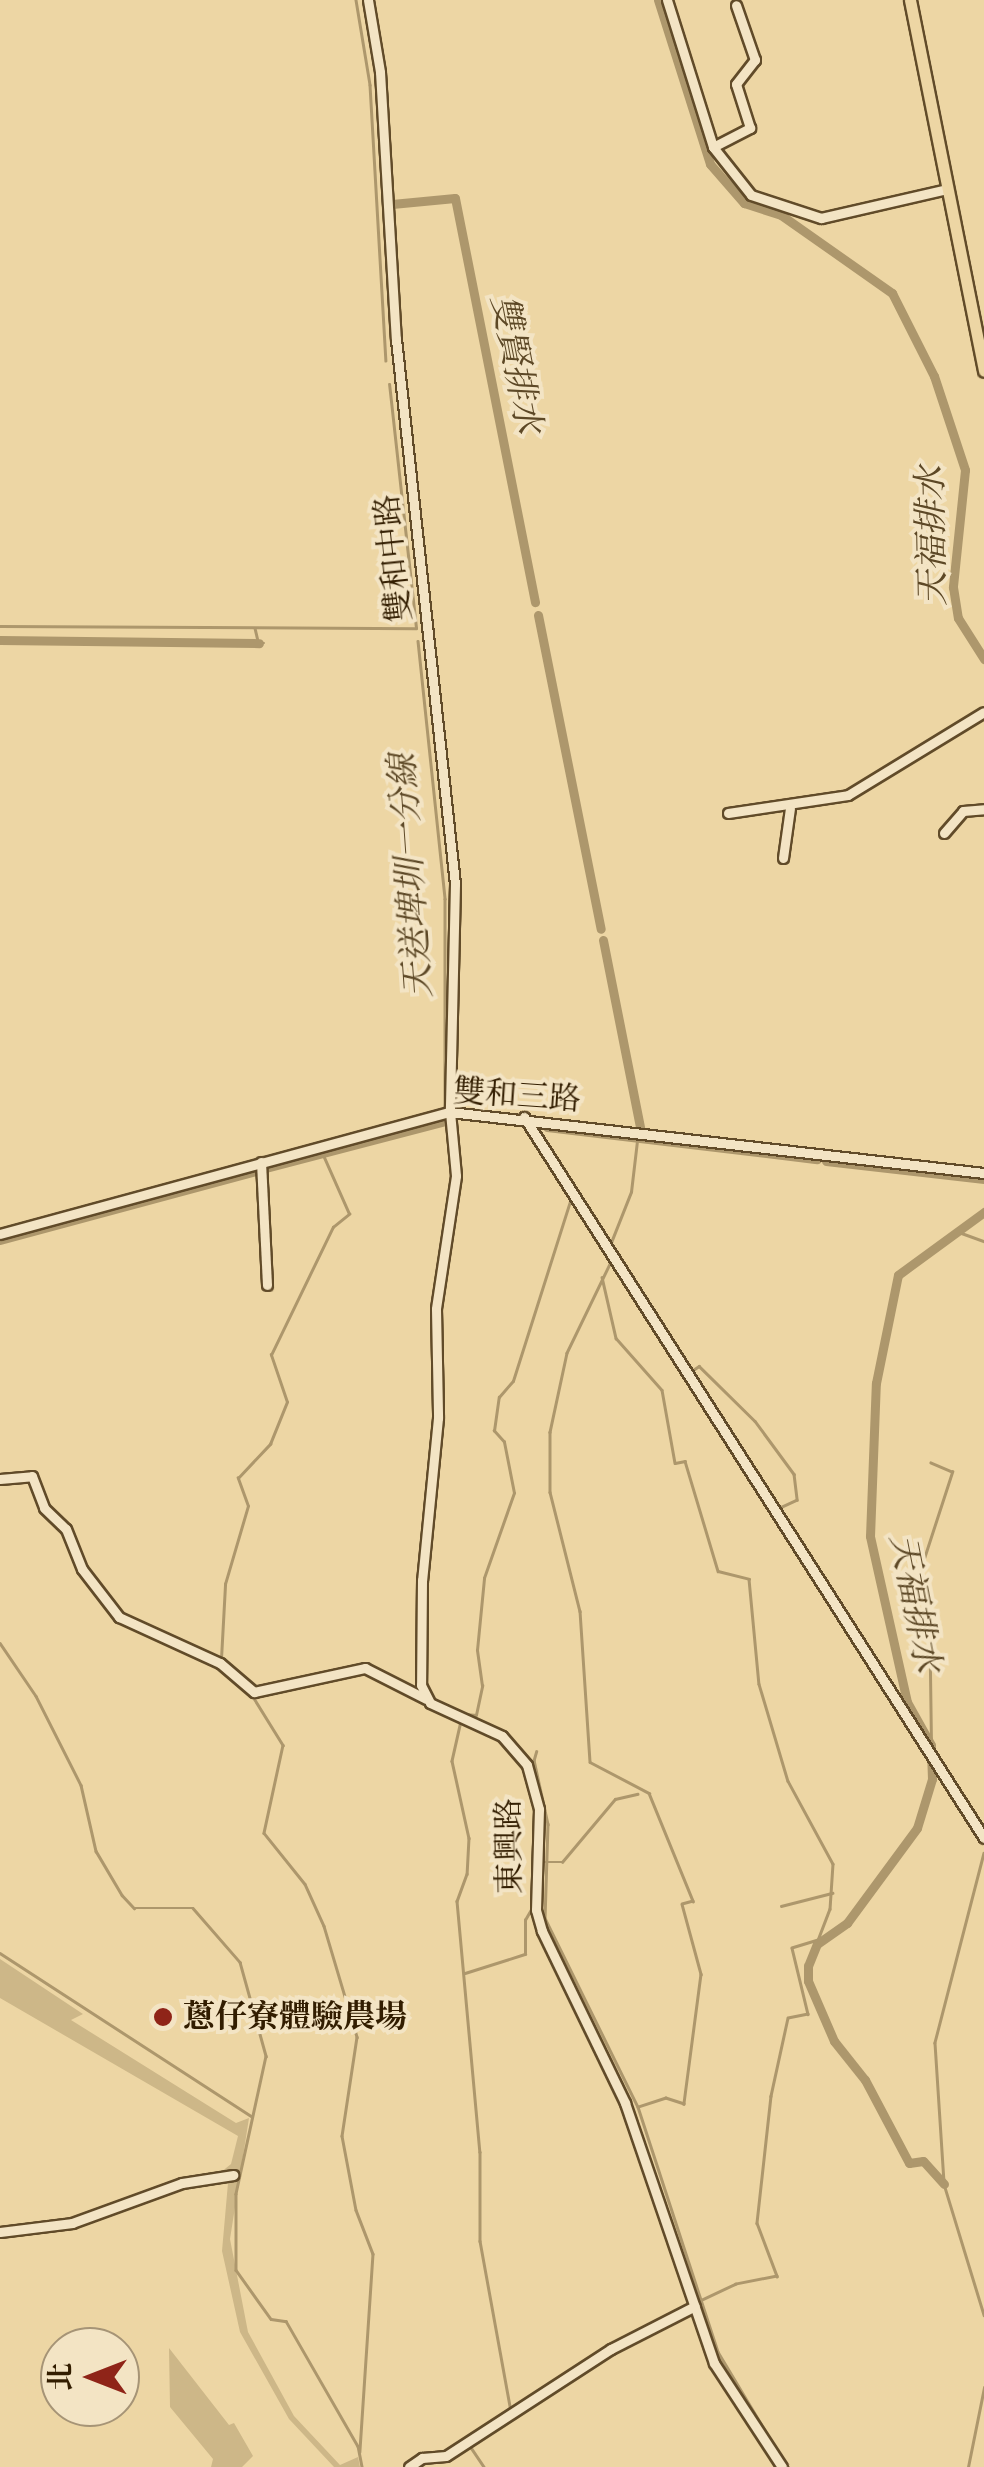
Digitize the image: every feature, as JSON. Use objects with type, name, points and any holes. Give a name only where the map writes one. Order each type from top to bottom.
[{"type":"main road","points":[[910,0],[984,371]]},
{"type":"street","name":"雙和中路","points":[[368,0],[380,72],[398,358],[455,884],[451,1118]]},
{"type":"street","points":[[668,0],[713,147],[752,195],[789,203],[812,218],[948,189]]},
{"type":"street","points":[[713,147],[750,128],[736,84],[755,60],[736,5]]},
{"type":"street","points":[[728,813],[790,808],[848,795],[984,712]]},
{"type":"street","points":[[784,858],[790,808]]},
{"type":"street","points":[[944,833],[963,811],[984,810]]},
{"type":"street","name":"雙和三路","points":[[0,1234],[451,1118],[984,1173]]},
{"type":"street","points":[[426,1699],[420,1674],[422,1580],[438,1418],[436,1309],[456,1176],[451,1118]]},
{"type":"street","points":[[528,1124],[984,1838]]},
{"type":"street","points":[[261,1169],[267,1285]]},
{"type":"street","name":"東興路","points":[[0,1480],[32,1476],[44,1508],[66,1529],[82,1569],[119,1617],[220,1662],[254,1692],[366,1668],[502,1736],[527,1764],[539,1808],[536,1910],[542,1931],[625,2103],[714,2364],[782,2467]]},
{"type":"street","points":[[0,2232],[72,2223],[182,2182],[233,2175]]},
{"type":"street","points":[[409,2467],[422,2458],[446,2456],[611,2349],[695,2306]]},
{"type":"shaded area","points":[[0,1959],[83,2014],[71,2020],[236,2123],[249,2118],[230,2239],[248,2332],[294,2416],[340,2465],[358,2457],[360,2467],[334,2467],[289,2419],[240,2332],[222,2251],[228,2183],[215,2177],[231,2164],[238,2136],[0,1998]]},
{"type":"shaded area","points":[[169,2348],[229,2425],[234,2423],[253,2456],[242,2467],[211,2467],[213,2459],[170,2407]]},
{"type":"waterway","points":[[356,0],[370,85],[386,361]]},
{"type":"waterway","name":"天福排水","points":[[658,0],[710,164],[744,203],[781,215],[892,293],[934,376],[965,470],[953,587],[958,618],[984,659]]},
{"type":"waterway","name":"雙賢排水","points":[[392,204],[455,198],[535,602]]},
{"type":"waterway","name":"天送埤圳一分線","points":[[0,626],[416,628],[389,384]]},
{"type":"waterway","name":"雙賢排水","points":[[538,615],[601,929]]},
{"type":"waterway","points":[[255,628],[259,646]]},
{"type":"waterway","points":[[0,640],[259,643]]},
{"type":"waterway","name":"天送埤圳一分線","points":[[418,641],[445,899],[445,1108]]},
{"type":"waterway","points":[[259,643],[264,643]]},
{"type":"waterway","name":"雙賢排水","points":[[603,940],[640,1127]]},
{"type":"waterway","points":[[262,1169],[445,1121]]},
{"type":"waterway","points":[[547,1127],[817,1159]]},
{"type":"waterway","points":[[610,1245],[631,1192],[637,1141]]},
{"type":"waterway","points":[[221,1659],[225,1584],[248,1506],[238,1478],[270,1444],[287,1402],[271,1355],[333,1227],[349,1214],[322,1153]]},
{"type":"waterway","points":[[826,1161],[984,1179]]},
{"type":"waterway","points":[[0,1240],[255,1171]]},
{"type":"waterway","points":[[465,1714],[476,1715],[482,1686],[477,1650],[484,1578],[514,1493],[504,1442],[494,1431],[499,1397],[513,1381],[571,1198]]},
{"type":"waterway","name":"天福排水","points":[[944,2184],[923,2161],[909,2163],[865,2080],[834,2041],[808,1981],[808,1966],[817,1944],[847,1923],[917,1828],[932,1779],[931,1745],[907,1702],[870,1536],[876,1383],[898,1275],[984,1212]]},
{"type":"waterway","points":[[956,1231],[984,1241]]},
{"type":"waterway","points":[[594,1235],[611,1262],[567,1353],[550,1432],[550,1492],[580,1611],[590,1762],[649,1793],[693,1901],[682,1904],[701,1974],[684,2104],[666,2098],[638,2107]]},
{"type":"waterway","points":[[602,1277],[616,1338],[662,1390],[675,1463],[685,1461],[718,1571],[749,1579],[759,1684],[788,1781],[833,1864],[830,1909],[818,1940],[792,1948],[808,2014],[788,2018],[771,2096],[757,2223],[777,2276],[736,2284],[664,2318]]},
{"type":"waterway","points":[[693,1370],[699,1366],[755,1421],[794,1474],[797,1500],[778,1509]]},
{"type":"waterway","points":[[931,1463],[952,1472],[917,1580],[929,1598],[931,1745]]},
{"type":"waterway","points":[[0,1643],[36,1696],[81,1785],[96,1851],[122,1895],[134,1908],[193,1908],[240,1962],[266,2056],[236,2194],[236,2270],[271,2319],[286,2321],[358,2446],[362,2467]]},
{"type":"waterway","points":[[252,1695],[283,1745],[264,1833],[305,1884],[324,1926],[357,2037],[342,2136],[356,2210],[373,2254],[360,2452]]},
{"type":"waterway","points":[[461,1721],[452,1761],[469,1838],[467,1874],[457,1901],[480,2152],[480,2241],[511,2412]]},
{"type":"waterway","points":[[532,1766],[536,1752]]},
{"type":"waterway","points":[[534,1760],[548,1824],[545,1918],[638,2107],[718,2352],[787,2467]]},
{"type":"waterway","points":[[545,1862],[562,1862],[615,1799],[637,1794]]},
{"type":"waterway","points":[[984,1853],[935,2043],[944,2184],[984,2315]]},
{"type":"waterway","points":[[781,1906],[832,1893]]},
{"type":"waterway","points":[[465,1973],[525,1954],[525,1920],[532,1908]]},
{"type":"waterway","points":[[0,1953],[251,2116]]},
{"type":"waterway","points":[[968,2467],[984,2388]]},
{"type":"waterway","points":[[470,2446],[484,2467]]},
{"type":"place","name":"蔥仔寮體驗農場","points":[[163,2017]]}]
